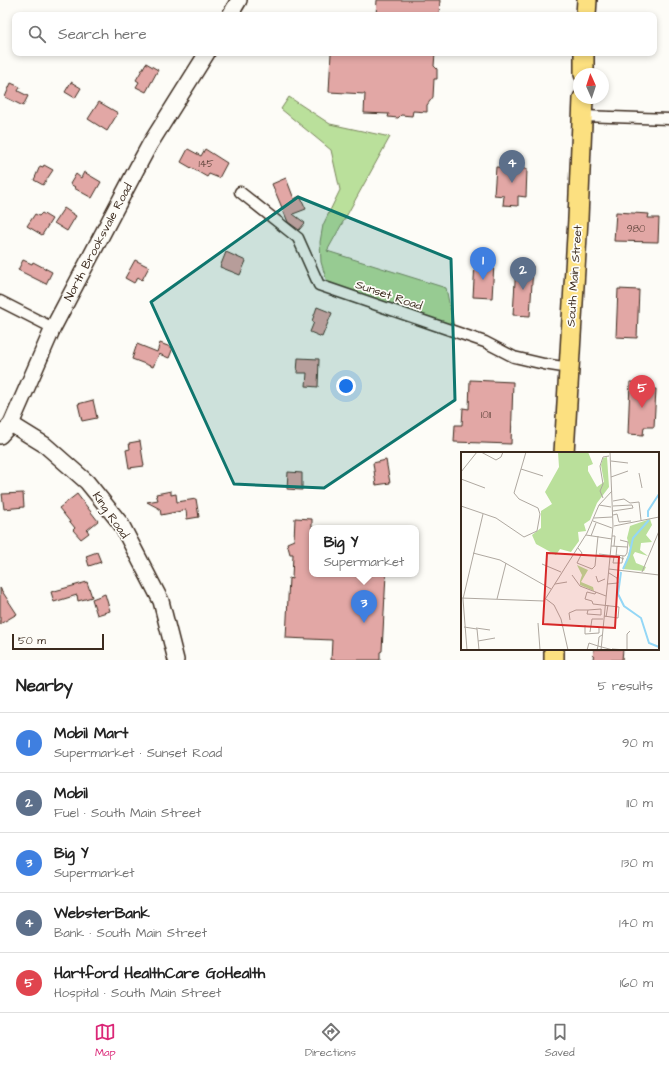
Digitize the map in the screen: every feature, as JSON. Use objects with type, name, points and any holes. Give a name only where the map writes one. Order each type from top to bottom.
[{"type":"highway","points":[[586,12],[587,0]]},
{"type":"highway","points":[[584,56],[584,68]]},
{"type":"highway","name":"South Main Street","points":[[564,452],[582,107]]},
{"type":"main road","points":[[232,12],[239,0]]},
{"type":"main road","name":"North Brooksvale Road","points":[[0,436],[11,424],[53,328],[150,144],[205,56]]},
{"type":"main road","name":"King Road","points":[[11,424],[45,445],[87,482],[121,524],[161,601],[176,660]]},
{"type":"street","points":[[582,107],[669,119]]},
{"type":"street","name":"Sunset Road","points":[[240,192],[298,238],[319,285],[485,342],[524,360],[569,368]]},
{"type":"street","points":[[0,301],[53,328]]},
{"type":"highlighted area","points":[[298,197],[451,259],[455,400],[324,488],[234,484],[151,302]]},
{"type":"green space","points":[[289,97],[330,124],[390,137],[327,251],[446,288],[454,327],[327,282],[321,262],[320,242],[323,225],[340,190],[331,150],[281,109]]},
{"type":"building","points":[[377,0],[440,0],[439,12],[376,12]]},
{"type":"building","points":[[331,56],[435,56],[434,66],[437,69],[437,79],[434,79],[433,97],[427,105],[427,112],[413,111],[412,116],[401,115],[398,118],[388,117],[389,114],[364,113],[365,94],[329,92]]},
{"type":"building","points":[[146,63],[158,70],[146,92],[136,87],[139,82],[136,80]]},
{"type":"building","points":[[71,82],[81,88],[75,98],[65,92]]},
{"type":"building","points":[[11,83],[20,87],[18,91],[28,96],[23,106],[5,97]]},
{"type":"building","points":[[99,102],[118,113],[107,131],[88,119]]},
{"type":"building","points":[[188,149],[201,156],[205,149],[227,163],[219,178],[209,174],[207,177],[181,162]]},
{"type":"building","points":[[44,165],[53,170],[43,185],[34,180],[40,166],[43,167]]},
{"type":"building","points":[[496,167],[527,169],[526,197],[518,196],[518,206],[503,205],[504,196],[494,195]]},
{"type":"building","points":[[84,172],[101,182],[92,198],[74,188],[75,187],[70,184],[76,174],[81,178]]},
{"type":"building","points":[[286,178],[294,199],[300,196],[306,209],[293,214],[305,223],[299,230],[288,222],[272,184]]},
{"type":"building","points":[[64,208],[76,216],[67,231],[54,223]]},
{"type":"building","points":[[616,212],[649,214],[648,218],[659,218],[658,242],[614,241]]},
{"type":"building","points":[[42,213],[52,219],[42,235],[27,226],[35,214],[39,216]]},
{"type":"building","points":[[226,252],[246,261],[240,275],[220,267]]},
{"type":"building","points":[[23,260],[32,264],[33,262],[52,272],[46,284],[18,270]]},
{"type":"building","points":[[135,260],[149,267],[142,280],[138,277],[134,283],[125,278]]},
{"type":"building","points":[[475,262],[494,263],[492,298],[473,297]]},
{"type":"building","points":[[516,265],[533,266],[530,316],[513,315]]},
{"type":"building","points":[[618,289],[639,290],[637,338],[616,337]]},
{"type":"building","points":[[317,307],[332,313],[322,337],[310,332]]},
{"type":"building","points":[[160,343],[173,348],[169,358],[159,354],[153,367],[132,359],[137,344],[157,352]]},
{"type":"building","points":[[298,358],[319,359],[318,387],[306,386],[307,373],[297,373]]},
{"type":"building","points":[[470,380],[513,382],[511,444],[454,442],[455,425],[462,425],[463,408],[469,409]]},
{"type":"building","points":[[630,382],[652,383],[651,389],[656,389],[654,427],[644,427],[643,435],[628,434]]},
{"type":"building","points":[[93,400],[97,418],[82,421],[78,404]]},
{"type":"building","points":[[140,441],[144,466],[129,468],[126,450],[130,449],[129,443]]},
{"type":"building","points":[[386,460],[390,483],[376,485],[373,463]]},
{"type":"building","points":[[288,472],[302,473],[302,490],[287,489]]},
{"type":"building","points":[[171,491],[171,495],[176,494],[177,502],[196,499],[199,517],[187,519],[186,510],[161,515],[160,509],[147,502],[158,500],[156,494]]},
{"type":"building","points":[[23,493],[24,507],[4,509],[2,494]]},
{"type":"building","points":[[77,494],[98,521],[87,530],[89,533],[81,539],[73,530],[75,528],[59,508]]},
{"type":"building","points":[[295,518],[312,519],[312,525],[309,525],[309,577],[386,577],[382,651],[380,652],[380,660],[331,660],[332,640],[286,638],[289,578],[292,579],[293,554],[290,554],[287,543],[294,540]]},
{"type":"building","points":[[97,552],[101,562],[89,566],[86,556]]},
{"type":"building","points":[[87,582],[92,597],[78,601],[77,595],[54,602],[51,592]]},
{"type":"building","points":[[0,588],[17,614],[0,624]]},
{"type":"building","points":[[105,594],[110,611],[97,615],[92,599]]},
{"type":"building","points":[[594,650],[623,650],[622,660],[593,660]]},
{"type":"place","name":"WebsterBank","points":[[512,183]]},
{"type":"place","name":"Mobil Mart","points":[[483,280]]},
{"type":"place","name":"Mobil","points":[[523,290]]},
{"type":"place","name":"Hartford HealthCare GoHealth","points":[[642,408]]},
{"type":"place","name":"Big Y","points":[[364,623]]}]
